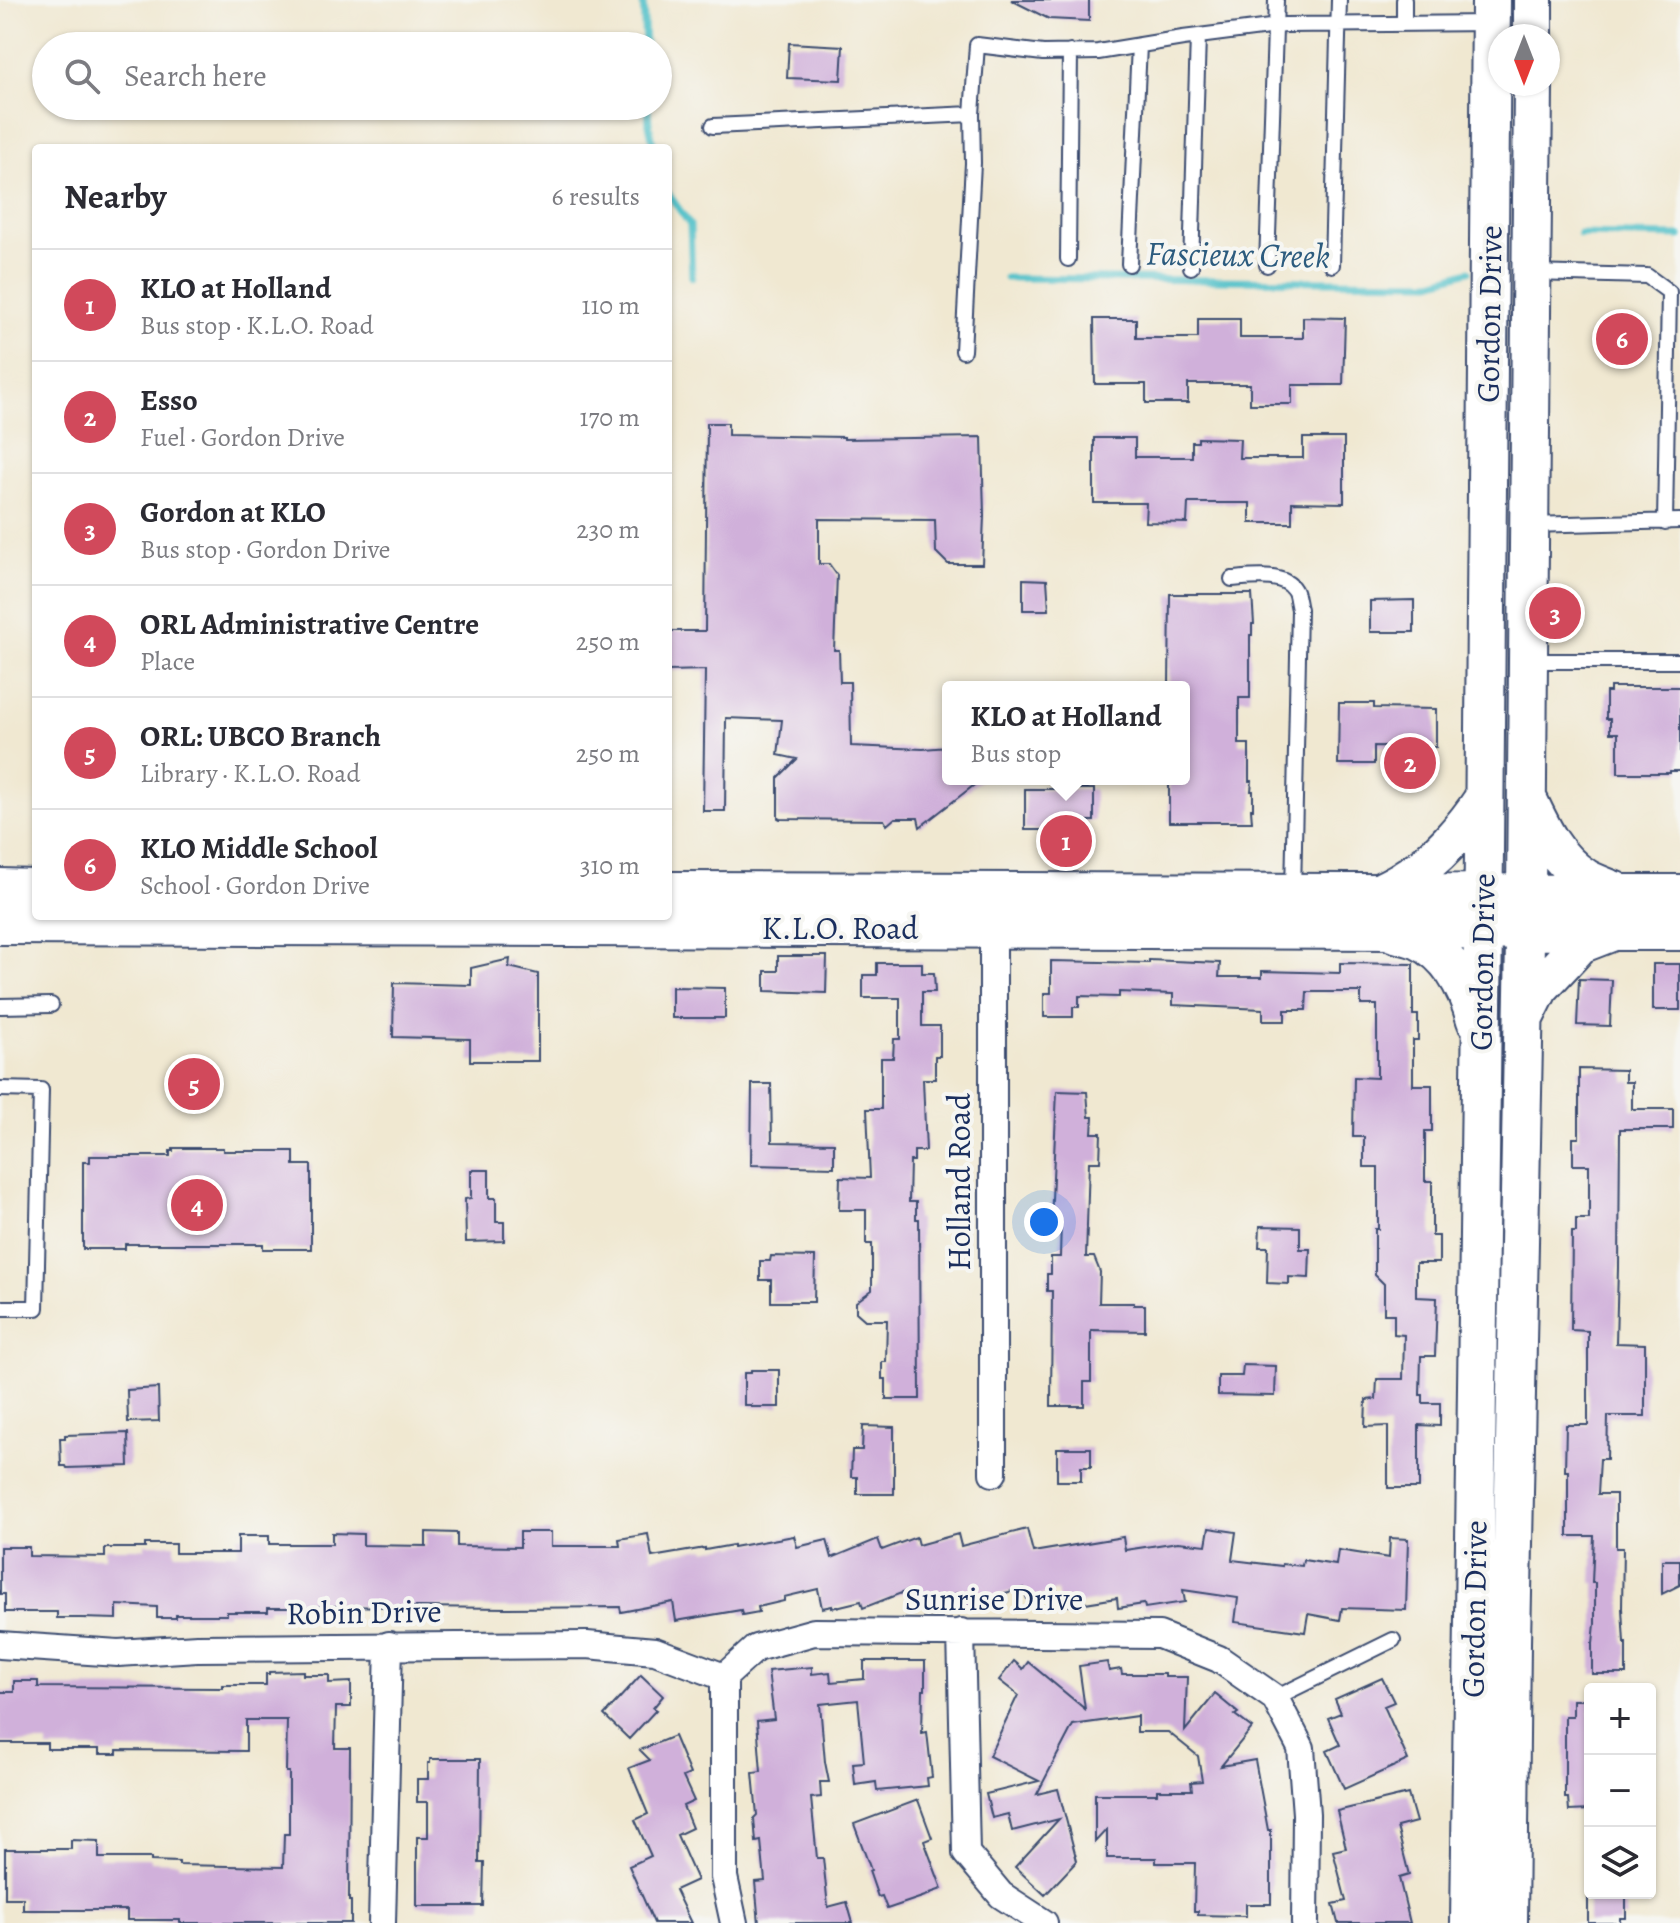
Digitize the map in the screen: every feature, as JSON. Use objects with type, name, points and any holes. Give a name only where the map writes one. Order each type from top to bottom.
[{"type":"main road","points":[[1533,0],[1533,24]]},
{"type":"main road","name":"Gordon Drive","points":[[1470,1923],[1491,11]]},
{"type":"main road","name":"Gordon Drive","points":[[1508,1923],[1526,893],[1533,96]]},
{"type":"main road","points":[[1481,1036],[1469,995],[1458,975],[1438,954],[1379,911],[1408,877],[1465,825],[1484,798]]},
{"type":"main road","points":[[1527,798],[1546,837],[1569,866],[1587,879],[1621,893]]},
{"type":"main road","points":[[0,888],[32,889]]},
{"type":"main road","name":"K.L.O. Road","points":[[672,891],[993,910],[1293,892],[1379,911]]},
{"type":"main road","name":"K.L.O. Road","points":[[1483,912],[1526,893],[1680,894]]},
{"type":"main road","name":"K.L.O. Road","points":[[672,915],[993,910],[1483,912],[1525,930],[1680,931]]},
{"type":"main road","name":"K.L.O. Road","points":[[0,925],[331,920]]},
{"type":"main road","points":[[1523,1019],[1539,988],[1580,944],[1613,931]]},
{"type":"street","name":"Holland Road","points":[[993,910],[993,1473]]},
{"type":"street","name":"Sunrise Drive","points":[[724,1677],[756,1648],[814,1632],[1159,1635],[1219,1659],[1275,1698],[1301,1748],[1306,1814],[1305,1923]]},
{"type":"street","points":[[961,1632],[966,1853],[1001,1895],[1044,1923]]},
{"type":"street","name":"Robin Drive","points":[[0,1645],[118,1653],[197,1648],[587,1645],[655,1651],[724,1677]]},
{"type":"street","points":[[382,1923],[389,1645]]},
{"type":"street","points":[[724,1677],[724,1877],[734,1923]]},
{"type":"lane","points":[[1267,265],[1276,0]]},
{"type":"lane","points":[[1332,265],[1339,0]]},
{"type":"lane","points":[[1404,0],[1404,24]]},
{"type":"lane","points":[[963,351],[977,45],[1043,53],[1098,52],[1275,26],[1404,24],[1491,11]]},
{"type":"lane","points":[[1191,267],[1198,36]]},
{"type":"lane","points":[[1129,264],[1139,45]]},
{"type":"lane","points":[[1068,259],[1070,52]]},
{"type":"lane","points":[[713,126],[972,114]]},
{"type":"lane","points":[[1529,525],[1672,522],[1669,292],[1647,276],[1531,273]]},
{"type":"lane","points":[[1232,579],[1261,577],[1284,580],[1294,590],[1299,609],[1293,892]]},
{"type":"lane","points":[[1528,661],[1680,661]]},
{"type":"lane","points":[[0,1006],[51,1005]]},
{"type":"lane","points":[[0,1089],[41,1090],[36,1308],[0,1308]]},
{"type":"lane","points":[[1275,1698],[1393,1640]]},
{"type":"building","points":[[1011,0],[1089,0],[1089,21],[1049,19]]},
{"type":"building","points":[[789,43],[843,46],[841,80],[787,78]]},
{"type":"building","points":[[1303,317],[1345,318],[1343,385],[1292,385],[1292,404],[1250,404],[1250,384],[1188,384],[1188,403],[1146,403],[1146,384],[1095,384],[1094,319],[1136,319],[1136,338],[1198,338],[1198,319],[1240,319],[1240,338],[1303,338]]},
{"type":"building","points":[[707,423],[728,423],[728,435],[844,439],[982,437],[982,564],[948,564],[936,552],[935,520],[819,519],[819,564],[829,564],[837,575],[834,650],[839,650],[840,682],[850,682],[851,746],[942,747],[942,785],[974,785],[920,827],[918,818],[895,818],[887,825],[884,820],[778,818],[778,778],[797,759],[778,755],[782,720],[726,718],[725,811],[703,811],[705,670],[672,671],[672,631],[705,631]]},
{"type":"building","points":[[1094,438],[1135,438],[1135,457],[1192,457],[1192,442],[1198,442],[1198,438],[1240,439],[1239,458],[1303,458],[1303,438],[1344,438],[1344,503],[1292,502],[1292,523],[1250,523],[1250,503],[1188,503],[1187,523],[1145,522],[1146,503],[1094,503]]},
{"type":"building","points":[[1023,579],[1047,580],[1049,610],[1023,610]]},
{"type":"building","points":[[1170,594],[1252,594],[1254,624],[1250,635],[1250,698],[1239,698],[1239,744],[1249,744],[1252,822],[1169,822],[1169,785],[1190,785],[1190,681],[1169,681]]},
{"type":"building","points":[[1414,600],[1414,632],[1370,632],[1370,601]]},
{"type":"building","points":[[1610,687],[1680,687],[1680,771],[1618,773],[1618,733],[1610,733],[1610,719],[1606,719],[1606,692],[1610,692]]},
{"type":"building","points":[[1339,703],[1374,703],[1374,708],[1436,709],[1436,747],[1374,746],[1374,764],[1338,764]]},
{"type":"building","points":[[1025,789],[1094,789],[1094,821],[1050,821],[1050,830],[1025,830]]},
{"type":"building","points":[[778,956],[827,956],[826,993],[765,991],[765,971],[778,971]]},
{"type":"building","points":[[510,959],[509,967],[538,974],[538,1061],[470,1061],[470,1039],[393,1037],[394,983],[471,985],[471,968]]},
{"type":"building","points":[[1149,960],[1220,963],[1219,977],[1262,977],[1262,971],[1340,973],[1340,963],[1413,964],[1413,1015],[1418,1015],[1418,1040],[1413,1040],[1413,1085],[1432,1085],[1432,1131],[1425,1131],[1425,1181],[1432,1181],[1432,1236],[1439,1236],[1439,1263],[1416,1263],[1416,1297],[1437,1298],[1435,1356],[1421,1356],[1420,1395],[1423,1395],[1423,1403],[1440,1403],[1440,1426],[1419,1425],[1419,1488],[1388,1488],[1388,1426],[1365,1427],[1366,1400],[1376,1399],[1377,1379],[1403,1379],[1404,1335],[1394,1334],[1394,1314],[1384,1314],[1384,1284],[1375,1275],[1378,1167],[1364,1167],[1364,1137],[1353,1137],[1354,1077],[1377,1078],[1377,1005],[1361,1005],[1361,992],[1307,992],[1306,1010],[1285,1010],[1285,1021],[1263,1021],[1263,1009],[1173,1005],[1173,994],[1119,992],[1119,997],[1079,996],[1079,1007],[1073,1007],[1073,1017],[1044,1017],[1044,993],[1051,993],[1051,961],[1149,963]]},
{"type":"building","points":[[877,963],[922,963],[922,973],[934,973],[935,992],[922,992],[922,1026],[940,1026],[940,1056],[935,1056],[935,1079],[923,1079],[926,1151],[914,1151],[914,1161],[910,1161],[909,1202],[916,1202],[916,1219],[919,1219],[920,1399],[886,1399],[882,1362],[886,1362],[887,1320],[865,1320],[856,1312],[856,1302],[872,1290],[872,1244],[866,1244],[866,1210],[839,1210],[840,1177],[870,1178],[867,1109],[881,1109],[881,1058],[893,1058],[894,1039],[900,1039],[900,998],[863,998],[863,975],[877,975]]},
{"type":"building","points":[[1653,964],[1680,964],[1680,1010],[1653,1010]]},
{"type":"building","points":[[1579,979],[1612,980],[1610,1026],[1577,1025]]},
{"type":"building","points":[[672,987],[725,988],[725,1018],[672,1018]]},
{"type":"building","points":[[1579,1069],[1625,1070],[1625,1082],[1632,1082],[1632,1109],[1673,1109],[1673,1129],[1620,1129],[1616,1343],[1645,1344],[1645,1416],[1608,1416],[1607,1459],[1600,1459],[1598,1494],[1616,1494],[1616,1548],[1623,1548],[1622,1608],[1626,1674],[1592,1674],[1594,1536],[1568,1536],[1566,1425],[1588,1425],[1588,1331],[1571,1330],[1572,1232],[1576,1232],[1576,1219],[1589,1219],[1589,1165],[1573,1165],[1573,1138],[1579,1138]]},
{"type":"building","points":[[752,1084],[771,1084],[772,1142],[834,1143],[834,1167],[751,1165]]},
{"type":"building","points":[[1057,1091],[1087,1092],[1089,1117],[1093,1117],[1092,1133],[1101,1133],[1100,1162],[1089,1162],[1086,1257],[1094,1257],[1100,1272],[1099,1303],[1145,1305],[1145,1331],[1091,1330],[1091,1382],[1084,1382],[1084,1406],[1051,1406],[1052,1291],[1047,1291],[1047,1274],[1051,1274],[1051,1257],[1060,1257],[1061,1221],[1051,1221]]},
{"type":"building","points":[[173,1148],[294,1151],[294,1165],[311,1165],[311,1249],[263,1249],[263,1244],[125,1244],[125,1249],[83,1249],[83,1162],[90,1162],[90,1156],[170,1156]]},
{"type":"building","points":[[471,1170],[489,1170],[489,1198],[496,1198],[496,1222],[504,1222],[504,1241],[466,1242],[465,1199],[471,1198]]},
{"type":"building","points":[[1260,1226],[1300,1227],[1300,1249],[1310,1249],[1309,1278],[1289,1277],[1289,1284],[1267,1283],[1268,1247],[1259,1247]]},
{"type":"building","points":[[771,1256],[815,1257],[814,1302],[771,1302],[771,1280],[760,1280],[760,1261],[770,1261]]},
{"type":"building","points":[[1243,1365],[1276,1366],[1275,1396],[1218,1395],[1218,1376],[1242,1376]]},
{"type":"building","points":[[751,1370],[779,1370],[779,1407],[744,1405],[744,1373],[751,1373]]},
{"type":"building","points":[[158,1388],[159,1421],[128,1422],[127,1390]]},
{"type":"building","points":[[863,1426],[894,1427],[894,1494],[857,1494],[857,1477],[851,1477],[852,1450],[862,1450]]},
{"type":"building","points":[[128,1433],[129,1466],[61,1466],[60,1438],[65,1438],[65,1435]]},
{"type":"building","points":[[1057,1448],[1091,1448],[1091,1467],[1081,1467],[1081,1481],[1057,1481]]},
{"type":"building","points":[[1209,1528],[1236,1532],[1232,1560],[1282,1566],[1302,1566],[1303,1560],[1336,1565],[1338,1550],[1389,1558],[1390,1538],[1408,1539],[1406,1610],[1342,1608],[1340,1620],[1308,1614],[1305,1632],[1235,1622],[1238,1598],[1183,1590],[1185,1602],[1145,1608],[1144,1604],[1118,1608],[1117,1598],[1060,1607],[1057,1591],[1027,1599],[1024,1588],[960,1605],[957,1593],[925,1605],[923,1600],[914,1603],[909,1590],[863,1608],[861,1601],[822,1608],[818,1589],[758,1607],[759,1612],[742,1615],[741,1610],[676,1621],[673,1602],[621,1612],[620,1607],[320,1606],[268,1608],[268,1612],[227,1612],[227,1615],[176,1615],[176,1618],[157,1618],[157,1607],[117,1605],[117,1619],[57,1618],[57,1612],[5,1612],[5,1594],[0,1594],[0,1547],[29,1547],[29,1556],[105,1557],[105,1548],[145,1548],[145,1544],[175,1544],[175,1553],[238,1553],[238,1536],[269,1536],[269,1544],[332,1544],[332,1533],[363,1534],[363,1545],[426,1546],[426,1532],[457,1533],[457,1546],[520,1547],[520,1532],[551,1532],[551,1546],[620,1546],[619,1539],[648,1534],[652,1557],[794,1536],[797,1547],[827,1540],[832,1558],[878,1539],[882,1550],[916,1537],[918,1545],[958,1534],[961,1546],[1027,1529],[1033,1552],[1123,1537],[1125,1550],[1178,1542],[1206,1545]]},
{"type":"building","points":[[1662,1560],[1680,1560],[1680,1585],[1662,1594]]},
{"type":"building","points":[[864,1661],[925,1661],[922,1733],[927,1732],[932,1777],[927,1778],[928,1786],[877,1791],[876,1782],[855,1785],[853,1763],[864,1762],[858,1700],[820,1704],[829,1782],[820,1782],[821,1797],[811,1798],[817,1858],[823,1858],[828,1907],[847,1902],[853,1923],[759,1923],[755,1882],[765,1881],[761,1841],[756,1842],[753,1773],[761,1772],[757,1721],[774,1719],[768,1671],[812,1667],[812,1674],[830,1672],[831,1682],[864,1679]]},
{"type":"building","points":[[1014,1661],[1023,1669],[1028,1662],[1085,1709],[1079,1666],[1107,1662],[1109,1671],[1121,1669],[1122,1674],[1187,1677],[1185,1731],[1215,1694],[1238,1713],[1235,1715],[1252,1728],[1221,1766],[1255,1760],[1268,1830],[1271,1830],[1271,1904],[1246,1904],[1246,1916],[1198,1915],[1198,1911],[1194,1911],[1195,1863],[1156,1863],[1156,1858],[1107,1858],[1107,1829],[1095,1842],[1095,1794],[1157,1794],[1157,1790],[1192,1790],[1191,1782],[1202,1781],[1198,1756],[1168,1732],[1137,1732],[1137,1716],[1073,1725],[1037,1794],[1058,1789],[1077,1861],[1045,1895],[1015,1867],[1059,1819],[1012,1831],[1008,1814],[992,1818],[986,1794],[1039,1781],[989,1756],[1018,1695],[999,1680]]},
{"type":"building","points":[[303,1671],[303,1675],[329,1675],[329,1683],[351,1682],[351,1707],[336,1707],[335,1748],[350,1748],[351,1923],[127,1920],[127,1910],[23,1910],[23,1898],[5,1898],[5,1849],[71,1849],[71,1840],[99,1841],[99,1858],[151,1858],[151,1861],[179,1862],[179,1865],[283,1867],[284,1834],[289,1834],[287,1720],[246,1720],[246,1751],[117,1750],[117,1754],[99,1754],[99,1749],[47,1749],[47,1743],[0,1743],[0,1692],[14,1692],[14,1681],[38,1681],[38,1687],[222,1688],[222,1685],[266,1685],[266,1674],[269,1672]]},
{"type":"building","points":[[641,1675],[663,1696],[653,1708],[656,1710],[629,1739],[604,1715]]},
{"type":"building","points":[[1382,1678],[1394,1702],[1384,1706],[1408,1760],[1344,1789],[1327,1751],[1340,1745],[1328,1718],[1341,1713],[1335,1699]]},
{"type":"building","points":[[1573,1700],[1584,1700],[1584,1810],[1569,1811],[1568,1798],[1565,1798],[1565,1716],[1573,1716]]},
{"type":"building","points":[[674,1736],[690,1774],[683,1777],[694,1801],[683,1806],[692,1828],[677,1835],[697,1880],[675,1890],[691,1923],[654,1923],[629,1866],[651,1856],[635,1820],[648,1814],[629,1768],[650,1760],[640,1750]]},
{"type":"building","points":[[430,1759],[480,1759],[479,1863],[484,1863],[483,1906],[417,1906],[417,1837],[428,1837],[428,1802],[417,1802],[417,1779],[428,1779]]},
{"type":"building","points":[[1408,1794],[1416,1822],[1397,1827],[1409,1875],[1399,1878],[1410,1923],[1338,1923],[1333,1904],[1346,1901],[1333,1851],[1346,1848],[1337,1811]]},
{"type":"building","points":[[918,1800],[932,1838],[924,1841],[942,1889],[887,1909],[882,1896],[878,1897],[854,1824]]},
{"type":"building","points":[[1588,1899],[1626,1899],[1626,1918],[1620,1918],[1620,1923],[1588,1923]]},
{"type":"waterway","name":"Fascieux Creek","points":[[643,0],[644,32]]},
{"type":"waterway","name":"Fascieux Creek","points":[[649,120],[653,144]]},
{"type":"waterway","name":"Fascieux Creek","points":[[672,199],[690,225],[692,277]]},
{"type":"waterway","name":"Fascieux Creek","points":[[1580,234],[1680,236]]},
{"type":"waterway","name":"Fascieux Creek","points":[[1006,278],[1432,282],[1469,271]]},
{"type":"place","name":"KLO Middle School","points":[[1622,339]]},
{"type":"place","name":"Gordon at KLO","points":[[1555,613]]},
{"type":"place","name":"Esso","points":[[1410,763]]},
{"type":"place","name":"KLO at Holland","points":[[1066,841]]},
{"type":"place","name":"ORL: UBCO Branch","points":[[194,1084]]},
{"type":"place","name":"ORL Administrative Centre","points":[[197,1205]]}]
